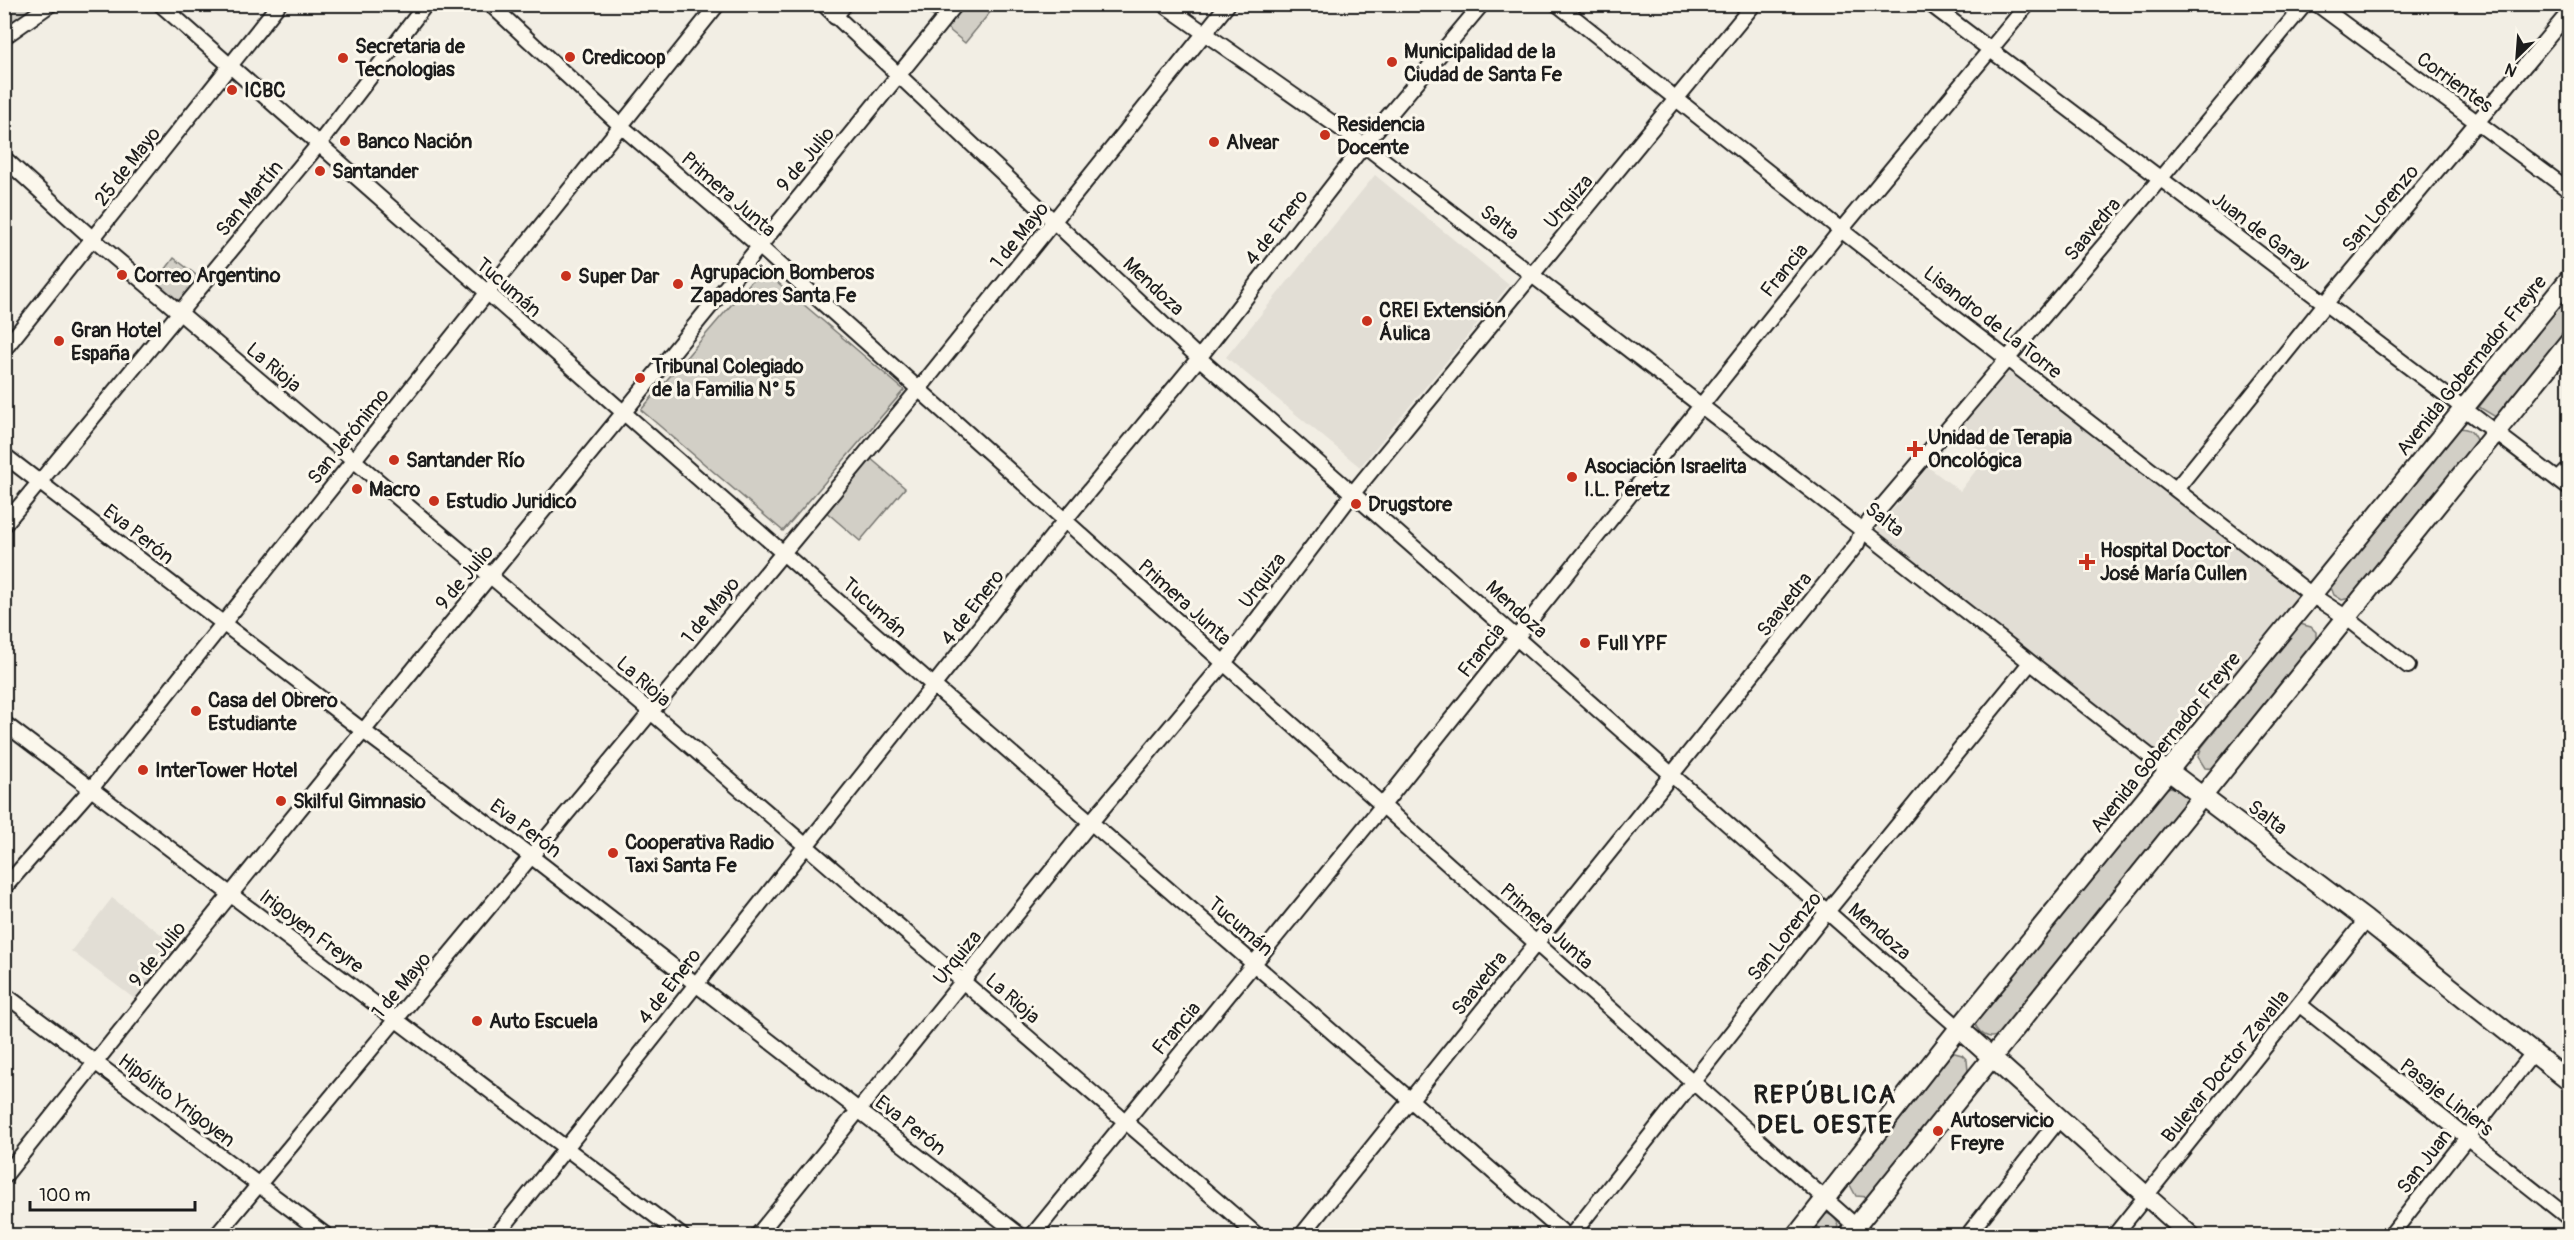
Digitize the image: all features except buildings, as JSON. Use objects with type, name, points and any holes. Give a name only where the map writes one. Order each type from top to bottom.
[{"type":"main road","name":"Avenida Gobernador Freyre","points":[[1796,1236],[1959,1028],[2465,410],[2570,278]]},
{"type":"main road","points":[[1857,1232],[1992,1057],[2570,340]]},
{"type":"main road","name":"Salta","points":[[2170,772],[2366,920],[2570,1082]]},
{"type":"main road","name":"Mendoza","points":[[1959,1028],[2191,1236]]},
{"type":"street","points":[[4,37],[51,4]]},
{"type":"street","name":"Tucumán","points":[[160,4],[934,686],[1410,1101],[1569,1236]]},
{"type":"street","name":"25 de Mayo","points":[[4,350],[94,240],[279,4]]},
{"type":"street","name":"San Martín","points":[[4,525],[318,145],[426,4]]},
{"type":"street","name":"Primera Junta","points":[[490,4],[620,125],[919,389],[1825,1200],[1857,1232]]},
{"type":"street","name":"San Jerónimo","points":[[4,888],[91,789],[718,4]]},
{"type":"street","name":"Mendoza","points":[[823,4],[1053,224],[1198,358],[1959,1028]]},
{"type":"street","points":[[835,17],[845,4]]},
{"type":"street","name":"9 de Julio","points":[[4,1177],[362,730],[491,576],[956,4]]},
{"type":"street","name":"Salta","points":[[1163,4],[1364,145],[1862,530],[2170,772]]},
{"type":"street","name":"1 de Mayo","points":[[216,1236],[919,389],[1206,35],[1228,4]]},
{"type":"street","name":"4 de Enero","points":[[496,1236],[1065,520],[1198,358],[1364,145],[1482,4]]},
{"type":"street","name":"Lisandro de La Torre","points":[[1557,4],[1841,230],[2177,488],[2313,596],[2347,618],[2408,666]]},
{"type":"street","name":"Urquiza","points":[[757,1236],[1091,822],[1224,663],[1353,493],[1678,100],[1754,4]]},
{"type":"street","name":"Juan de Garay","points":[[1930,4],[2570,489]]},
{"type":"street","name":"Francia","points":[[1032,1236],[1383,805],[1841,230],[2028,4]]},
{"type":"street","name":"Saavedra","points":[[1301,1236],[1672,777],[1857,543],[1862,530],[2160,179],[2305,4]]},
{"type":"street","name":"Corrientes","points":[[2317,4],[2570,191]]},
{"type":"street","name":"San Lorenzo","points":[[2177,488],[2325,304],[2570,11]]},
{"type":"street","name":"La Rioja","points":[[4,158],[94,240],[652,713],[1258,1236]]},
{"type":"street","name":"Eva Perón","points":[[4,455],[362,730],[532,857],[1021,1236]]},
{"type":"street","points":[[2558,480],[2570,468]]},
{"type":"street","name":"San Lorenzo","points":[[1569,1236],[1826,913],[2030,663]]},
{"type":"street","name":"Irigoyen Freyre","points":[[4,723],[682,1236]]},
{"type":"street","name":"Bulevar Doctor Zavalla","points":[[2114,1236],[2366,920]]},
{"type":"street","name":"Hipólito Yrigoyen","points":[[4,994],[327,1236]]},
{"type":"street","name":"Pasaje Liniers","points":[[2300,1005],[2570,1220]]},
{"type":"street","name":"San Juan","points":[[2391,1236],[2533,1053]]},
{"type":"street","points":[[1967,1236],[2060,1118]]},
{"type":"shaded area","points":[[5,5],[47,5],[5,33]]},
{"type":"shaded area","points":[[929,5],[996,5],[965,43],[925,10]]},
{"type":"shaded area","name":"CREI Extensión Áulica","points":[[1375,175],[1509,285],[1360,467],[1226,357]]},
{"type":"shaded area","points":[[174,258],[200,278],[179,306],[154,285]]},
{"type":"shaded area","points":[[762,269],[904,390],[783,531],[641,410]]},
{"type":"shaded area","points":[[2569,292],[2569,328],[2499,419],[2479,407]]},
{"type":"shaded area","name":"Hospital Doctor José María Cullen","points":[[2015,369],[2295,588],[2297,598],[2171,758],[2164,759],[1880,535],[1878,528],[1928,467],[1960,491],[1987,456],[1955,431],[2005,370]]},
{"type":"shaded area","points":[[2457,428],[2470,431],[2477,442],[2350,598],[2342,600],[2334,595],[2330,585]]},
{"type":"shaded area","points":[[869,457],[905,488],[860,541],[824,510]]},
{"type":"shaded area","points":[[2300,624],[2311,627],[2316,632],[2316,643],[2217,769],[2205,768],[2198,757],[2202,747]]},
{"type":"shaded area","points":[[2170,787],[2178,789],[2188,799],[2185,806],[2002,1033],[1990,1037],[1980,1032],[1975,1024],[1977,1016],[2164,790]]},
{"type":"shaded area","points":[[112,898],[177,946],[136,1000],[71,951]]},
{"type":"shaded area","points":[[1951,1052],[1962,1055],[1967,1060],[1968,1071],[1874,1192],[1868,1197],[1856,1196],[1850,1185],[1853,1176]]},
{"type":"shaded area","points":[[1822,1213],[1833,1216],[1839,1226],[1835,1235],[1804,1236]]},
{"type":"place","name":"Credicoop","points":[[570,57]]},
{"type":"place","name":"Secretaria de Tecnologias","points":[[343,58]]},
{"type":"place","name":"Municipalidad de la Ciudad de Santa Fe","points":[[1392,62]]},
{"type":"place","name":"ICBC","points":[[232,90]]},
{"type":"place","name":"Residencia Docente","points":[[1325,135]]},
{"type":"place","name":"Banco Nación","points":[[345,141]]},
{"type":"place","name":"Alvear","points":[[1214,142]]},
{"type":"place","name":"Santander","points":[[320,171]]},
{"type":"place","name":"Correo Argentino","points":[[122,275]]},
{"type":"place","name":"Super Dar","points":[[566,276]]},
{"type":"place","name":"Agrupacion Bomberos Zapadores Santa Fe","points":[[678,284]]},
{"type":"place","name":"CREI Extensión Áulica","points":[[1367,321]]},
{"type":"place","name":"Gran Hotel España","points":[[59,341]]},
{"type":"place","name":"Tribunal Colegiado de la Familia N° 5","points":[[640,378]]},
{"type":"place","name":"Unidad de Terapia Oncológica","points":[[1915,449]]},
{"type":"place","name":"Santander Río","points":[[394,460]]},
{"type":"place","name":"Asociación Israelita I.L. Peretz","points":[[1572,477]]},
{"type":"place","name":"Macro","points":[[357,489]]},
{"type":"place","name":"Estudio Juridico","points":[[434,501]]},
{"type":"place","name":"Drugstore","points":[[1356,504]]},
{"type":"place","name":"Hospital Doctor José María Cullen","points":[[2087,562]]},
{"type":"place","name":"Full YPF","points":[[1585,643]]},
{"type":"place","name":"Casa del Obrero Estudiante","points":[[196,711]]},
{"type":"place","name":"InterTower Hotel","points":[[143,770]]},
{"type":"place","name":"Skilful Gimnasio","points":[[281,801]]},
{"type":"place","name":"Cooperativa Radio Taxi Santa Fe","points":[[613,853]]},
{"type":"place","name":"Auto Escuela","points":[[477,1021]]},
{"type":"place","name":"Autoservicio Freyre","points":[[1938,1131]]},
{"type":"district","name":"REPÚBLICA DEL OESTE","points":[[1825,1109]]}]
